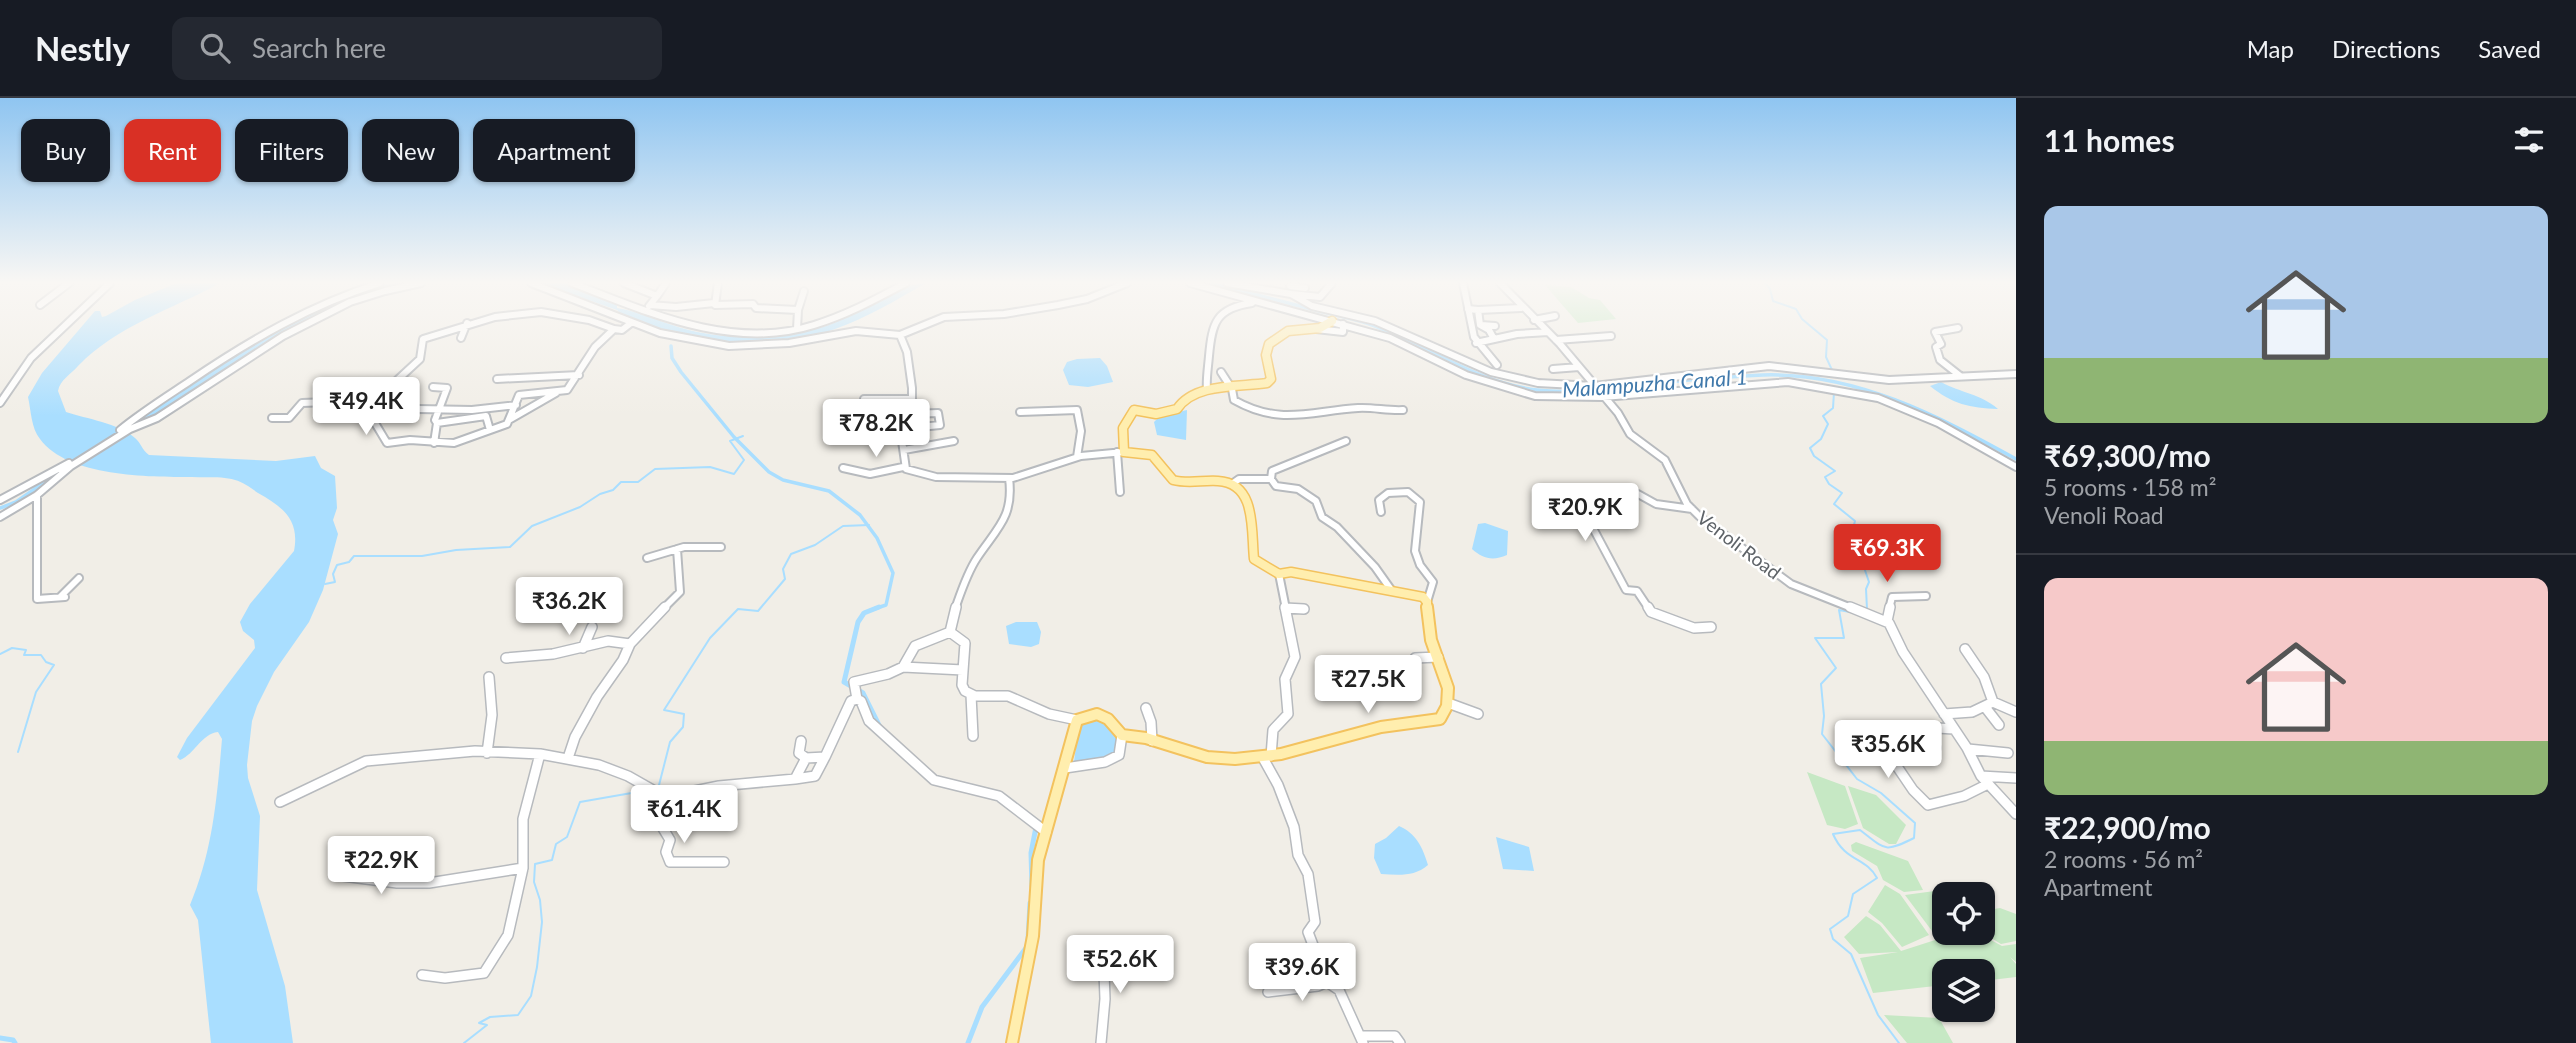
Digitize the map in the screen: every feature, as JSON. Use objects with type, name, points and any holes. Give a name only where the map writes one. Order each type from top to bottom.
[{"type":"main road","points":[[1012,1043],[1033,936],[1038,860],[1043,830],[1065,768],[1077,720],[1092,713],[1101,714],[1111,720],[1122,736],[1134,735],[1179,751],[1216,759],[1267,757],[1385,726],[1436,722],[1443,716],[1448,703],[1448,678],[1432,644],[1427,603],[1423,597],[1291,572],[1279,574],[1268,569],[1265,563],[1255,560],[1244,496],[1232,484],[1174,480],[1149,454],[1121,452],[1123,428],[1134,410],[1156,414],[1175,410],[1187,396],[1207,390],[1232,389],[1270,381],[1266,347],[1282,333],[1320,327]]},
{"type":"street","points":[[0,403],[38,350],[63,327]]},
{"type":"street","points":[[125,430],[137,416],[275,327]]},
{"type":"street","points":[[0,500],[67,466],[125,430],[157,418],[301,327]]},
{"type":"street","points":[[456,327],[423,339],[420,359],[396,377],[381,400],[372,418],[384,441],[454,443],[509,421],[558,391]]},
{"type":"street","points":[[461,338],[465,327]]},
{"type":"street","points":[[610,327],[622,330],[624,327]]},
{"type":"street","points":[[645,327],[660,333],[729,346],[789,343],[856,331],[900,335],[919,327]]},
{"type":"street","points":[[694,327],[729,333],[764,334],[803,327]]},
{"type":"street","points":[[1207,390],[1210,334],[1214,327]]},
{"type":"street","points":[[1316,329],[1343,332],[1343,327]]},
{"type":"street","points":[[1353,327],[1390,338],[1466,375],[1514,392],[1555,398],[1788,382],[1878,398],[1919,414],[2016,467]]},
{"type":"street","points":[[1390,327],[1514,380],[1594,386],[1769,366],[1889,380],[2016,374]]},
{"type":"street","points":[[1471,327],[1476,343],[1497,365]]},
{"type":"street","points":[[1484,327],[1494,339]]},
{"type":"street","name":"Venoli Road","points":[[1542,327],[1618,414],[1630,434],[1665,460],[1692,509],[1791,584],[1887,621]]},
{"type":"street","points":[[1958,328],[1935,334],[1941,344],[1936,348],[1940,360],[1960,376]]},
{"type":"street","points":[[509,421],[519,395],[567,390],[595,346],[614,329]]},
{"type":"street","points":[[1476,343],[1517,334],[1548,332]]},
{"type":"street","points":[[900,335],[907,355],[912,399],[910,428],[901,439],[904,450],[903,467]]},
{"type":"street","points":[[1556,340],[1612,336]]},
{"type":"street","points":[[1553,369],[1579,367]]},
{"type":"street","points":[[1221,372],[1232,389],[1234,401],[1252,413],[1284,419],[1334,409],[1371,407],[1403,410]]},
{"type":"street","points":[[497,379],[579,375]]},
{"type":"street","points":[[433,387],[447,388],[435,420],[437,423],[434,443]]},
{"type":"street","points":[[864,399],[912,399]]},
{"type":"street","points":[[272,418],[289,418],[302,403],[381,400]]},
{"type":"street","points":[[418,408],[472,410],[516,405]]},
{"type":"street","points":[[469,419],[472,410]]},
{"type":"street","points":[[1020,412],[1077,410],[1081,431],[1077,457]]},
{"type":"street","points":[[910,428],[940,425],[938,413],[912,414]]},
{"type":"street","points":[[437,423],[486,416],[489,430]]},
{"type":"street","points":[[904,450],[954,441]]},
{"type":"street","points":[[1232,484],[1239,479],[1267,477],[1272,471],[1346,441]]},
{"type":"street","points":[[843,468],[870,474],[903,467],[936,477],[1009,478],[1046,469],[1077,457],[1121,452],[1120,492]]},
{"type":"street","points":[[0,517],[37,495],[67,466]]},
{"type":"street","points":[[1267,477],[1276,486],[1308,489]]},
{"type":"street","points":[[950,632],[956,602],[970,570],[1006,520],[1011,496],[1009,478]]},
{"type":"street","points":[[1298,489],[1316,501],[1322,517],[1337,527],[1375,567],[1392,591]]},
{"type":"street","points":[[1381,512],[1379,500],[1388,493],[1408,492],[1420,502],[1420,516],[1415,532],[1416,556],[1422,567],[1430,573],[1433,586],[1427,603]]},
{"type":"street","points":[[1692,509],[1666,507],[1662,503],[1648,502],[1638,494],[1588,502],[1594,512],[1586,515],[1626,590],[1637,591],[1651,612],[1694,628],[1711,627]]},
{"type":"street","points":[[37,495],[40,518],[36,547],[37,599],[63,597],[79,579]]},
{"type":"street","points":[[647,558],[707,544],[721,547]]},
{"type":"street","points":[[568,758],[575,737],[597,697],[623,660],[630,644],[680,592],[677,549]]},
{"type":"street","points":[[1279,574],[1295,657],[1285,679],[1288,714],[1273,730],[1267,757],[1294,827],[1298,855],[1308,874],[1315,922],[1308,932],[1327,982],[1339,990],[1362,1039],[1395,1036],[1400,1043]]},
{"type":"street","points":[[1926,596],[1892,597],[1887,621],[1892,626],[1903,652],[1968,749],[1986,785],[2016,814]]},
{"type":"street","points":[[1285,608],[1304,609]]},
{"type":"street","points":[[583,648],[592,627]]},
{"type":"street","points":[[903,667],[910,648],[915,643],[950,632]]},
{"type":"street","points":[[950,632],[965,643],[962,685],[965,691],[971,695],[1010,696],[1029,702],[1048,713],[1077,720]]},
{"type":"street","points":[[506,658],[553,654],[608,641],[630,644]]},
{"type":"street","points":[[1965,649],[1984,677],[1989,705],[1999,725]]},
{"type":"street","points":[[1415,658],[1438,657]]},
{"type":"street","points":[[963,670],[903,667],[888,674],[854,682],[857,699],[861,701],[869,721],[934,780],[999,796],[1043,830]]},
{"type":"street","points":[[487,752],[493,734],[494,708],[489,677]]},
{"type":"street","points":[[971,695],[972,736]]},
{"type":"street","points":[[280,802],[366,761],[475,751],[568,758],[628,776],[665,797],[719,786],[815,776],[851,701],[857,699]]},
{"type":"street","points":[[1448,703],[1478,714]]},
{"type":"street","points":[[1944,714],[1972,712],[1989,705],[2016,709]]},
{"type":"street","points":[[1146,708],[1151,722],[1152,741]]},
{"type":"street","points":[[1895,740],[1909,753],[1936,748],[1920,727],[1954,729]]},
{"type":"street","points":[[1873,731],[1913,790],[1928,805],[1964,796],[1986,785]]},
{"type":"street","points":[[1065,768],[1110,761],[1119,755],[1122,736]]},
{"type":"street","points":[[801,741],[799,753],[806,758],[825,757]]},
{"type":"street","points":[[1968,749],[2008,753]]},
{"type":"street","points":[[422,975],[445,978],[484,973],[503,950],[509,938],[523,868],[523,820],[540,754]]},
{"type":"street","points":[[795,779],[806,758]]},
{"type":"street","points":[[1980,776],[2016,778]]},
{"type":"street","points":[[665,797],[658,808],[661,825],[670,840],[666,852],[670,862],[724,862]]},
{"type":"street","points":[[335,876],[397,883],[429,883],[523,868]]},
{"type":"street","points":[[1101,1043],[1105,999],[1103,945]]},
{"type":"street","points":[[1268,992],[1318,986],[1327,982]]},
{"type":"green space","points":[[1807,772],[1845,786],[1858,824],[1845,829],[1827,825]]},
{"type":"green space","points":[[1848,786],[1876,795],[1906,825],[1896,844],[1889,844],[1863,828]]},
{"type":"green space","points":[[1856,842],[1908,861],[1923,890],[1904,892],[1883,880],[1877,866],[1852,851],[1851,845]]},
{"type":"green space","points":[[1885,885],[1900,894],[1929,935],[1902,947],[1882,923],[1868,912]]},
{"type":"green space","points":[[1932,891],[1932,931],[1905,895]]},
{"type":"green space","points":[[1995,909],[2016,914],[2016,941],[2001,944],[1995,940]]},
{"type":"green space","points":[[1866,916],[1880,925],[1901,951],[1932,941],[1932,945],[2016,944],[2016,962],[2010,957],[2016,964],[2016,977],[1995,980],[1995,959],[1932,959],[1932,986],[1873,993],[1860,958],[1898,952],[1859,954],[1844,937]]},
{"type":"green space","points":[[1884,1015],[1932,1018],[1932,1022],[1941,1022],[1953,1043],[1907,1043]]},
{"type":"water","points":[[81,327],[131,327],[94,352],[66,377],[58,391],[66,412],[128,433],[149,455],[276,461],[315,456],[321,468],[335,476],[337,508],[333,520],[338,534],[323,590],[309,622],[274,672],[257,706],[252,721],[247,765],[248,778],[260,816],[257,890],[285,986],[293,1043],[211,1043],[198,920],[190,905],[209,844],[222,739],[218,732],[207,736],[185,757],[180,760],[177,757],[187,738],[255,648],[254,640],[243,631],[240,622],[250,604],[294,551],[292,523],[282,509],[235,480],[110,472],[89,468],[53,452],[37,435],[28,397],[42,373]]},
{"type":"water","points":[[281,327],[295,327],[148,420],[127,428],[162,403]]},
{"type":"water","points":[[652,327],[679,327],[739,337],[773,336],[823,327],[841,327],[796,339],[753,344],[711,342]]},
{"type":"water","points":[[1100,358],[1107,366],[1113,382],[1088,387],[1069,385],[1063,370],[1067,362]]},
{"type":"water","points":[[1941,382],[1985,400],[1998,409],[1962,404],[1930,386]]},
{"type":"water","points":[[1187,410],[1186,440],[1157,435],[1154,422],[1160,416]]},
{"type":"water","points":[[1485,523],[1508,531],[1507,555],[1488,558],[1472,549],[1478,524]]},
{"type":"water","points":[[1016,622],[1037,622],[1041,632],[1039,644],[1031,647],[1009,644],[1006,626]]},
{"type":"water","points":[[1101,718],[1117,735],[1113,758],[1089,763],[1074,762],[1079,722]]},
{"type":"water","points":[[1399,826],[1418,842],[1428,865],[1412,873],[1381,874],[1374,858],[1375,844]]},
{"type":"water","points":[[1496,837],[1529,847],[1534,871],[1503,869]]},
{"type":"waterway","name":"Malampuzha Canal 1","points":[[1376,327],[1474,372],[1537,390],[1584,391],[1763,375],[1830,381],[1895,400],[1956,427],[2016,459]]},
{"type":"waterway","points":[[1812,327],[1827,340],[1826,357],[1832,370]]},
{"type":"waterway","points":[[671,346],[672,358],[681,372],[734,437],[769,472],[783,480],[829,491],[860,515],[877,538],[893,573],[886,605],[874,609]]},
{"type":"waterway","points":[[1834,392],[1833,408],[1823,416],[1828,424],[1821,439],[1810,448],[1814,456],[1835,471],[1825,477],[1829,484],[1842,493],[1834,504],[1855,521],[1852,532],[1869,582],[1866,589],[1867,609]]},
{"type":"waterway","points":[[325,584],[335,582],[333,574],[337,565],[349,562],[354,556],[422,556],[456,550],[510,547],[532,526],[580,507],[600,494],[613,490],[621,482],[638,482],[655,469],[710,467],[734,474],[744,460],[730,441],[743,436]]},
{"type":"waterway","points":[[0,508],[16,502],[62,470]]},
{"type":"waterway","points":[[658,789],[670,742],[683,727],[684,714],[664,710],[710,638],[738,609],[758,611],[785,579],[783,569],[791,554],[815,545],[843,526],[869,525]]},
{"type":"waterway","points":[[874,609],[879,607]]},
{"type":"waterway","points":[[874,609],[864,613],[858,622],[844,682],[863,693],[879,725]]},
{"type":"waterway","points":[[1850,612],[1839,610],[1844,638],[1815,638],[1836,668],[1821,684],[1824,716],[1822,734],[1857,779],[1881,793],[1915,823],[1914,838],[1891,847],[1881,845],[1860,830],[1833,834],[1843,850],[1867,866],[1877,878],[1853,894],[1848,916],[1830,929],[1833,939],[1851,954],[1878,1015],[1899,1043]]},
{"type":"waterway","points":[[0,654],[12,648],[26,650],[24,655],[41,655],[46,662],[54,665],[36,692],[18,752]]},
{"type":"waterway","points":[[464,1043],[487,1025],[479,1023],[490,1017],[518,1015],[531,996],[542,922],[540,900],[534,882],[535,864],[552,860],[556,844],[567,837],[580,802],[643,791]]},
{"type":"waterway","points":[[1032,887],[1031,853],[1036,827]]},
{"type":"waterway","points":[[1028,940],[1030,903]]},
{"type":"waterway","points":[[968,1043],[982,1007],[1026,948]]},
{"type":"waterway","points":[[0,1038],[13,1040],[15,1043]]}]
